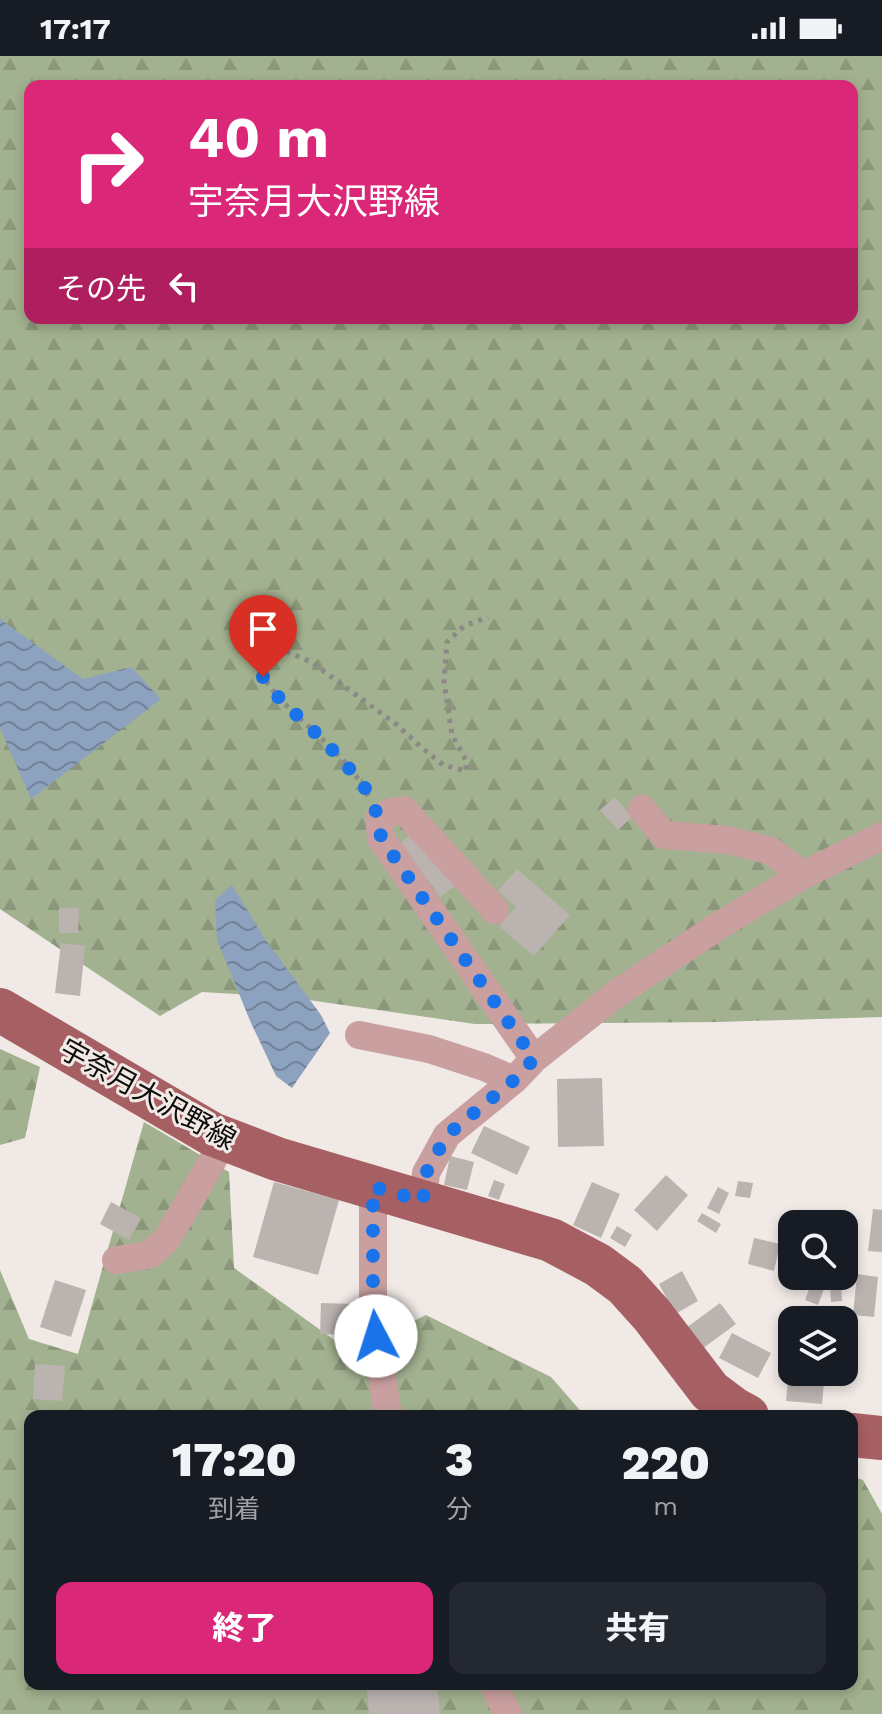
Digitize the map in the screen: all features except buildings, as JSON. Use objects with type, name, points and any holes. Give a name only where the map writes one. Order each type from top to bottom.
[{"type":"main road","name":"宇奈月大沢野線","points":[[0,1010],[212,1134],[277,1159],[551,1240],[598,1265],[625,1285],[710,1391],[736,1410]]},
{"type":"main road","points":[[858,1436],[882,1438]]},
{"type":"street","points":[[642,809],[664,835],[728,840],[771,851],[803,875]]},
{"type":"street","points":[[495,910],[404,810],[379,818],[381,838],[534,1059]]},
{"type":"street","points":[[423,1201],[426,1173],[447,1135],[514,1080],[534,1059],[616,994],[720,925],[803,875],[882,836]]},
{"type":"street","points":[[359,1035],[429,1049],[514,1080]]},
{"type":"street","points":[[116,1260],[149,1255],[167,1239],[225,1139]]},
{"type":"street","points":[[373,1187],[373,1314],[387,1410]]},
{"type":"street","points":[[496,1690],[508,1714]]},
{"type":"path","points":[[379,818],[363,784],[280,699],[263,677],[265,660],[285,651],[311,662],[396,724],[443,765],[466,771],[466,760],[452,735],[444,682],[447,642],[464,626],[488,617]]},
{"type":"green space","points":[[0,56],[882,56],[882,1017],[475,1024],[288,997],[202,992],[160,1016],[0,909]]},
{"type":"green space","points":[[0,1049],[40,1067],[25,1138],[0,1145]]},
{"type":"green space","points":[[144,1122],[229,1172],[234,1268],[351,1352],[426,1315],[551,1377],[580,1410],[24,1410],[24,1690],[858,1690],[858,1478],[863,1480],[882,1514],[882,1714],[0,1714],[0,1270],[29,1339],[78,1354]]},
{"type":"water","points":[[0,619],[83,679],[131,667],[161,699],[31,799],[0,728]]},
{"type":"water","points":[[232,885],[265,939],[321,1015],[330,1033],[292,1088],[276,1076],[217,940],[215,900]]},
{"type":"route","points":[[263,677],[280,699],[363,784],[379,818],[381,838],[534,1059],[514,1080],[447,1135],[426,1173],[423,1201],[373,1187],[373,1314],[376,1336]]}]
